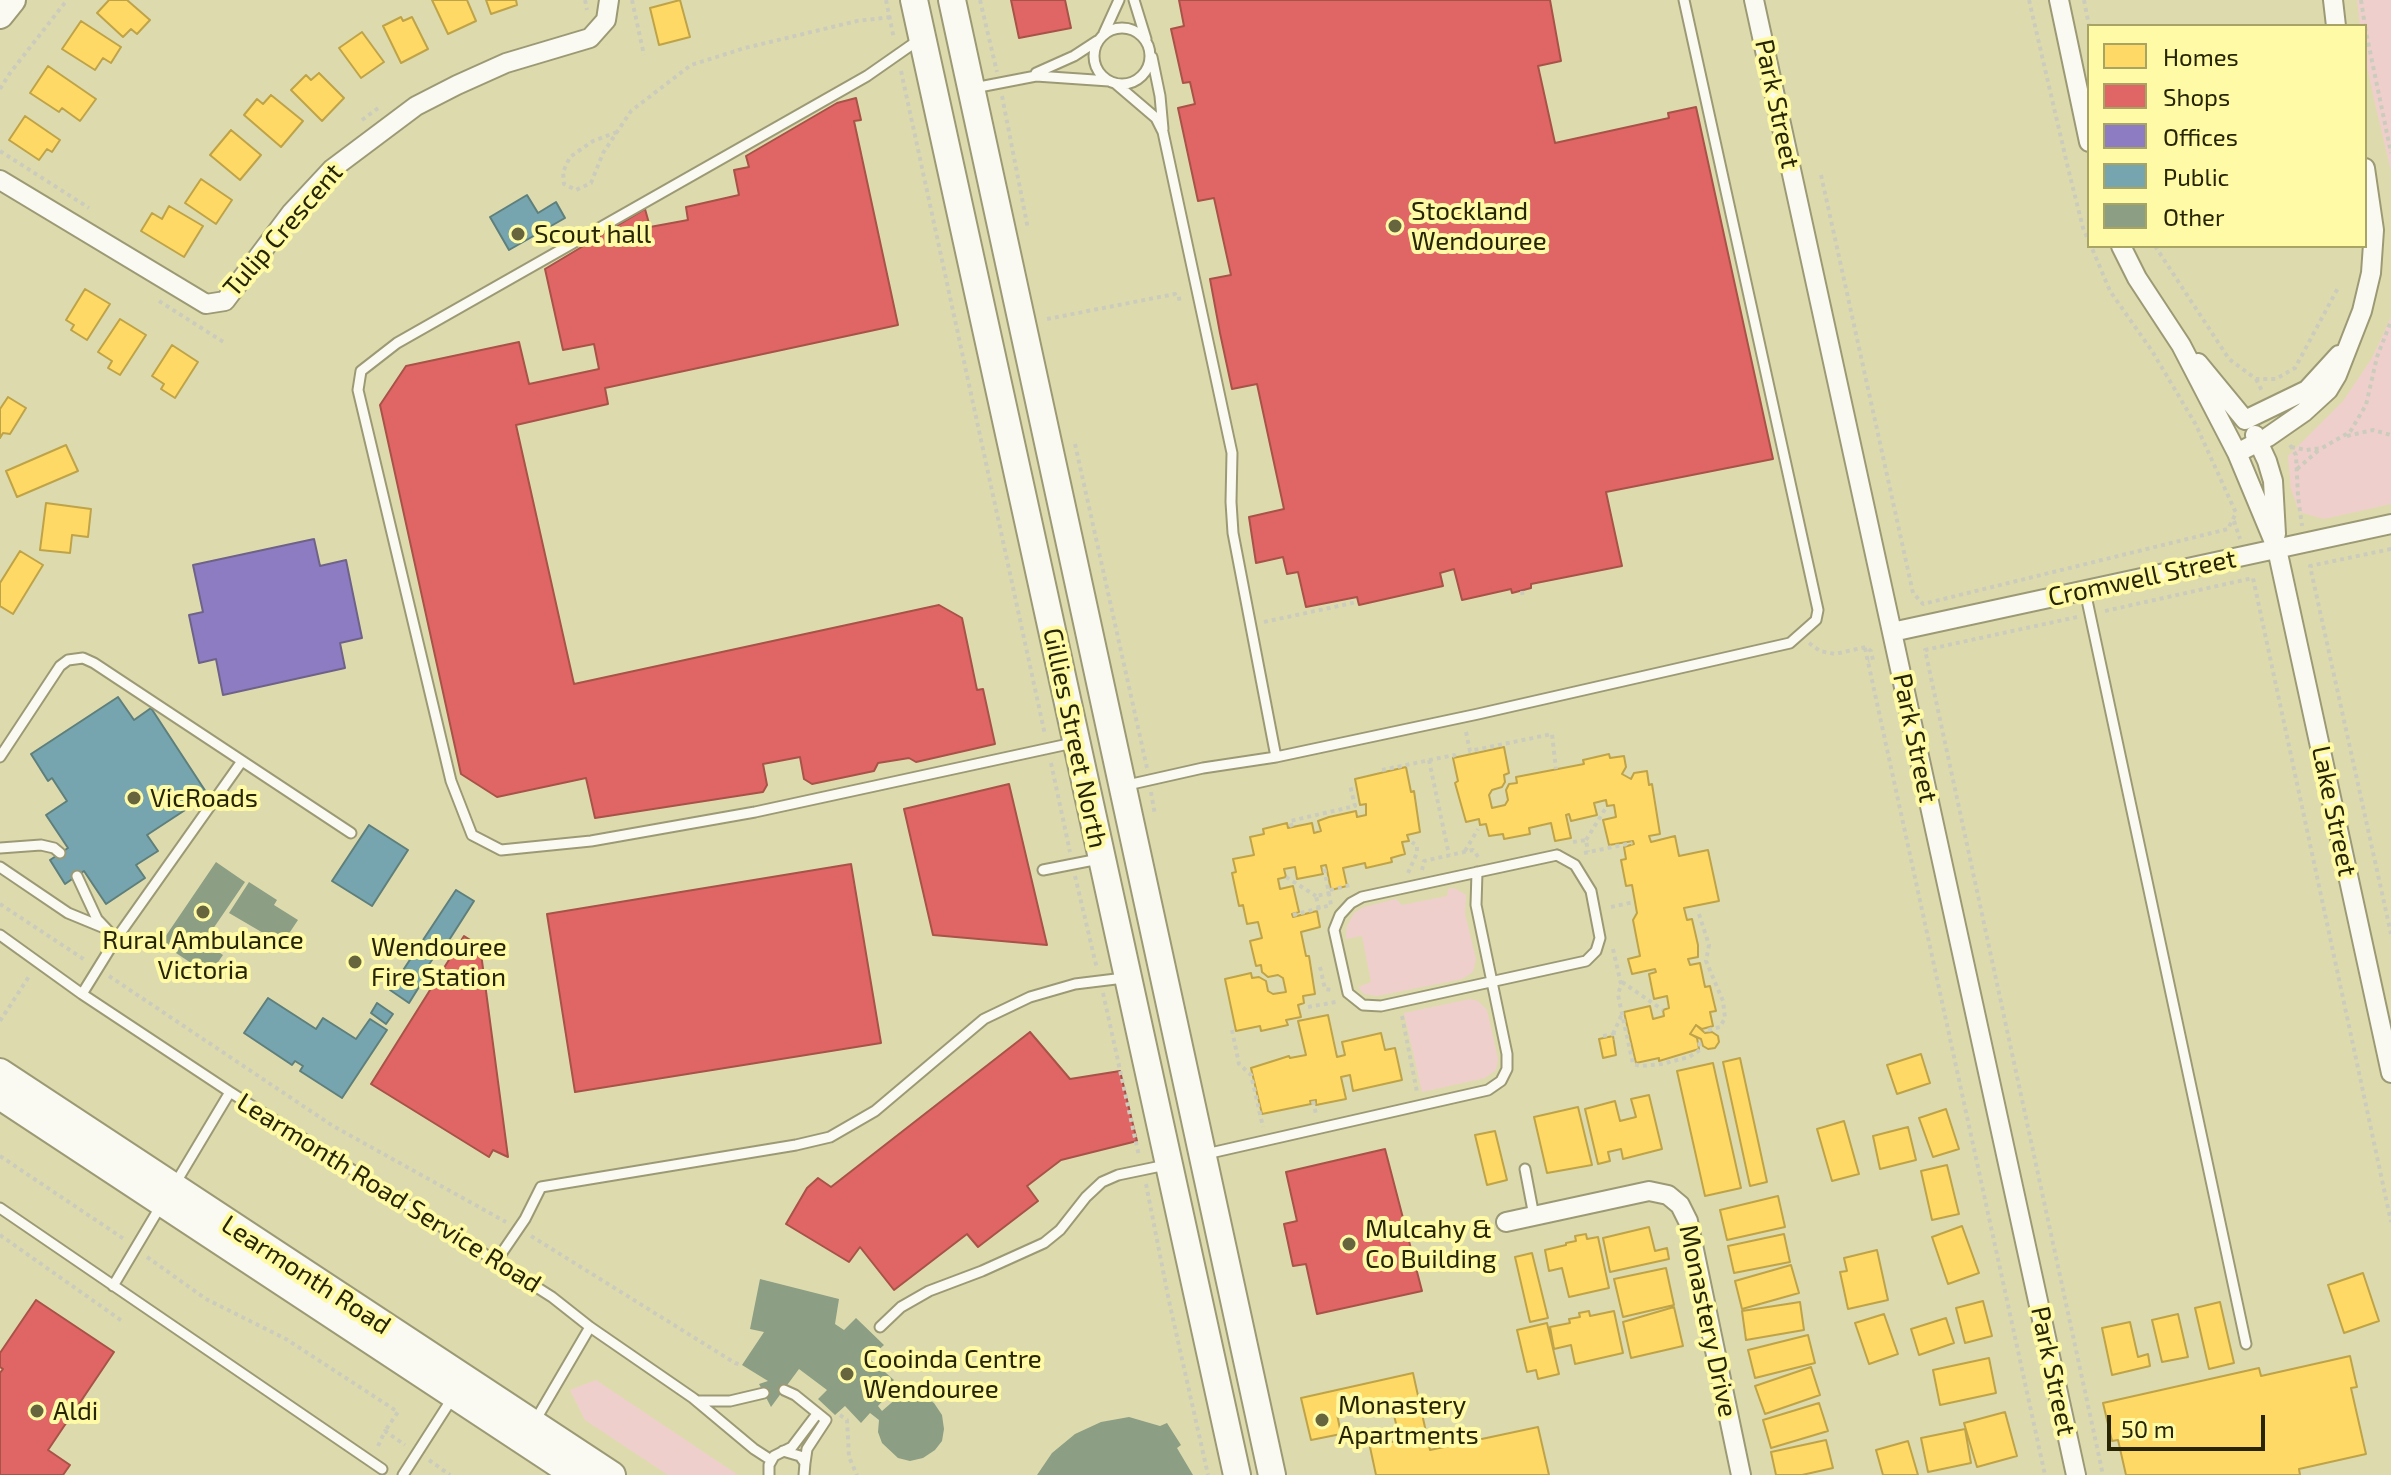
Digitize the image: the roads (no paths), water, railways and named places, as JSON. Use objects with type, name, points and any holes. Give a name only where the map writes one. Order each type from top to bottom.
[{"type":"main road","points":[[0,15],[12,0]]},
{"type":"main road","name":"Gillies Street North","points":[[952,0],[1272,1475]]},
{"type":"main road","name":"Gillies Street North","points":[[918,17],[1237,1475]]},
{"type":"main road","points":[[936,96],[971,89]]},
{"type":"main road","points":[[1088,794],[1123,786]]},
{"type":"main road","name":"Learmonth Road","points":[[0,1072],[168,1195],[459,1388],[528,1432],[612,1475]]},
{"type":"main road","name":"Learmonth Road","points":[[0,1096],[168,1195]]},
{"type":"main road","name":"Learmonth Road","points":[[528,1432],[575,1475]]},
{"type":"street","name":"Tulip Crescent","points":[[0,180],[206,304],[225,301],[291,213],[332,169],[416,106],[506,63],[590,38],[606,20],[609,0]]},
{"type":"street","name":"Park Street","points":[[1754,0],[2076,1475]]},
{"type":"street","points":[[2059,0],[2087,133]]},
{"type":"street","points":[[2333,0],[2336,24]]},
{"type":"street","points":[[2237,453],[2259,443],[2304,412],[2328,390],[2337,375],[2367,295],[2374,249],[2373,210],[2367,178]]},
{"type":"street","name":"Lake Street","points":[[2122,248],[2149,298],[2181,345],[2245,420],[2259,443],[2273,481],[2277,549],[2386,1030],[2391,1073]]},
{"type":"street","points":[[2225,430],[2307,390],[2330,367],[2350,340]]},
{"type":"street","name":"Lake Street","points":[[2181,345],[2237,453],[2277,549]]},
{"type":"street","name":"Cromwell Street","points":[[1892,632],[2391,524]]},
{"type":"street","name":"Monastery Drive","points":[[1506,1222],[1649,1191],[1668,1195],[1680,1205],[1688,1221],[1741,1475]]},
{"type":"lane","points":[[1119,0],[1094,51],[1095,63],[1100,73],[1156,118],[1163,132]]},
{"type":"lane","points":[[1134,0],[1149,46],[1160,96],[1163,132],[1232,453],[1232,525],[1276,757]]},
{"type":"lane","points":[[1123,786],[1203,768],[1276,757],[1786,644],[1793,642],[1816,620],[1818,610],[1684,0]]},
{"type":"lane","points":[[918,17],[867,76],[397,343],[361,371],[358,390],[451,781],[472,835],[501,850],[591,841],[741,815],[1076,742]]},
{"type":"lane","points":[[971,89],[1014,80],[1059,76],[1132,82],[1142,76],[1149,66],[1149,46],[1140,34],[1130,28],[1112,29],[1065,61],[1014,80]]},
{"type":"lane","points":[[2085,591],[2246,1344]]},
{"type":"lane","points":[[0,757],[60,666],[68,660],[83,658],[351,833]]},
{"type":"lane","points":[[82,994],[116,939],[242,761]]},
{"type":"lane","points":[[0,848],[41,845],[60,853]]},
{"type":"lane","points":[[1548,856],[1564,857],[1579,869],[1590,888],[1600,932],[1596,951],[1583,963],[1493,983],[1381,1006],[1366,1006],[1347,990],[1334,933],[1340,915],[1360,897],[1548,856]]},
{"type":"lane","points":[[1043,870],[1101,858]]},
{"type":"lane","points":[[0,867],[68,913],[102,927],[116,939]]},
{"type":"lane","points":[[1203,1155],[1494,1087],[1505,1076],[1508,1062],[1476,905],[1477,872]]},
{"type":"lane","points":[[77,876],[102,927]]},
{"type":"lane","name":"Learmonth Road Service Road","points":[[0,935],[82,994],[230,1092],[552,1297],[696,1400],[771,1460]]},
{"type":"lane","points":[[497,1260],[541,1187],[830,1137],[875,1111],[984,1019],[1030,997],[1100,979],[1127,978]]},
{"type":"lane","points":[[113,1286],[230,1092]]},
{"type":"lane","points":[[880,1327],[901,1307],[929,1291],[1044,1243],[1060,1230],[1102,1182],[1118,1175],[1168,1165]]},
{"type":"lane","points":[[1525,1169],[1534,1216]]},
{"type":"lane","points":[[0,1208],[382,1469]]},
{"type":"lane","points":[[528,1432],[590,1327]]},
{"type":"lane","points":[[403,1475],[459,1388]]},
{"type":"lane","points":[[784,1390],[826,1420],[807,1449],[804,1475]]},
{"type":"lane","points":[[696,1400],[722,1402],[764,1393]]},
{"type":"lane","points":[[769,1475],[771,1460],[792,1447],[817,1414]]},
{"type":"lane","points":[[783,1451],[796,1453],[805,1463]]},
{"type":"place","name":"Stockland Wendouree","points":[[1395,226]]},
{"type":"place","name":"Scout hall","points":[[518,234]]},
{"type":"place","name":"VicRoads","points":[[134,798]]},
{"type":"place","name":"Rural Ambulance Victoria","points":[[203,912]]},
{"type":"place","name":"Wendouree Fire Station","points":[[355,962]]},
{"type":"place","name":"Mulcahy & Co Building","points":[[1349,1244]]},
{"type":"place","name":"Cooinda Centre Wendouree","points":[[847,1374]]},
{"type":"place","name":"Aldi","points":[[37,1411]]},
{"type":"place","name":"Monastery Apartments","points":[[1322,1420]]}]
